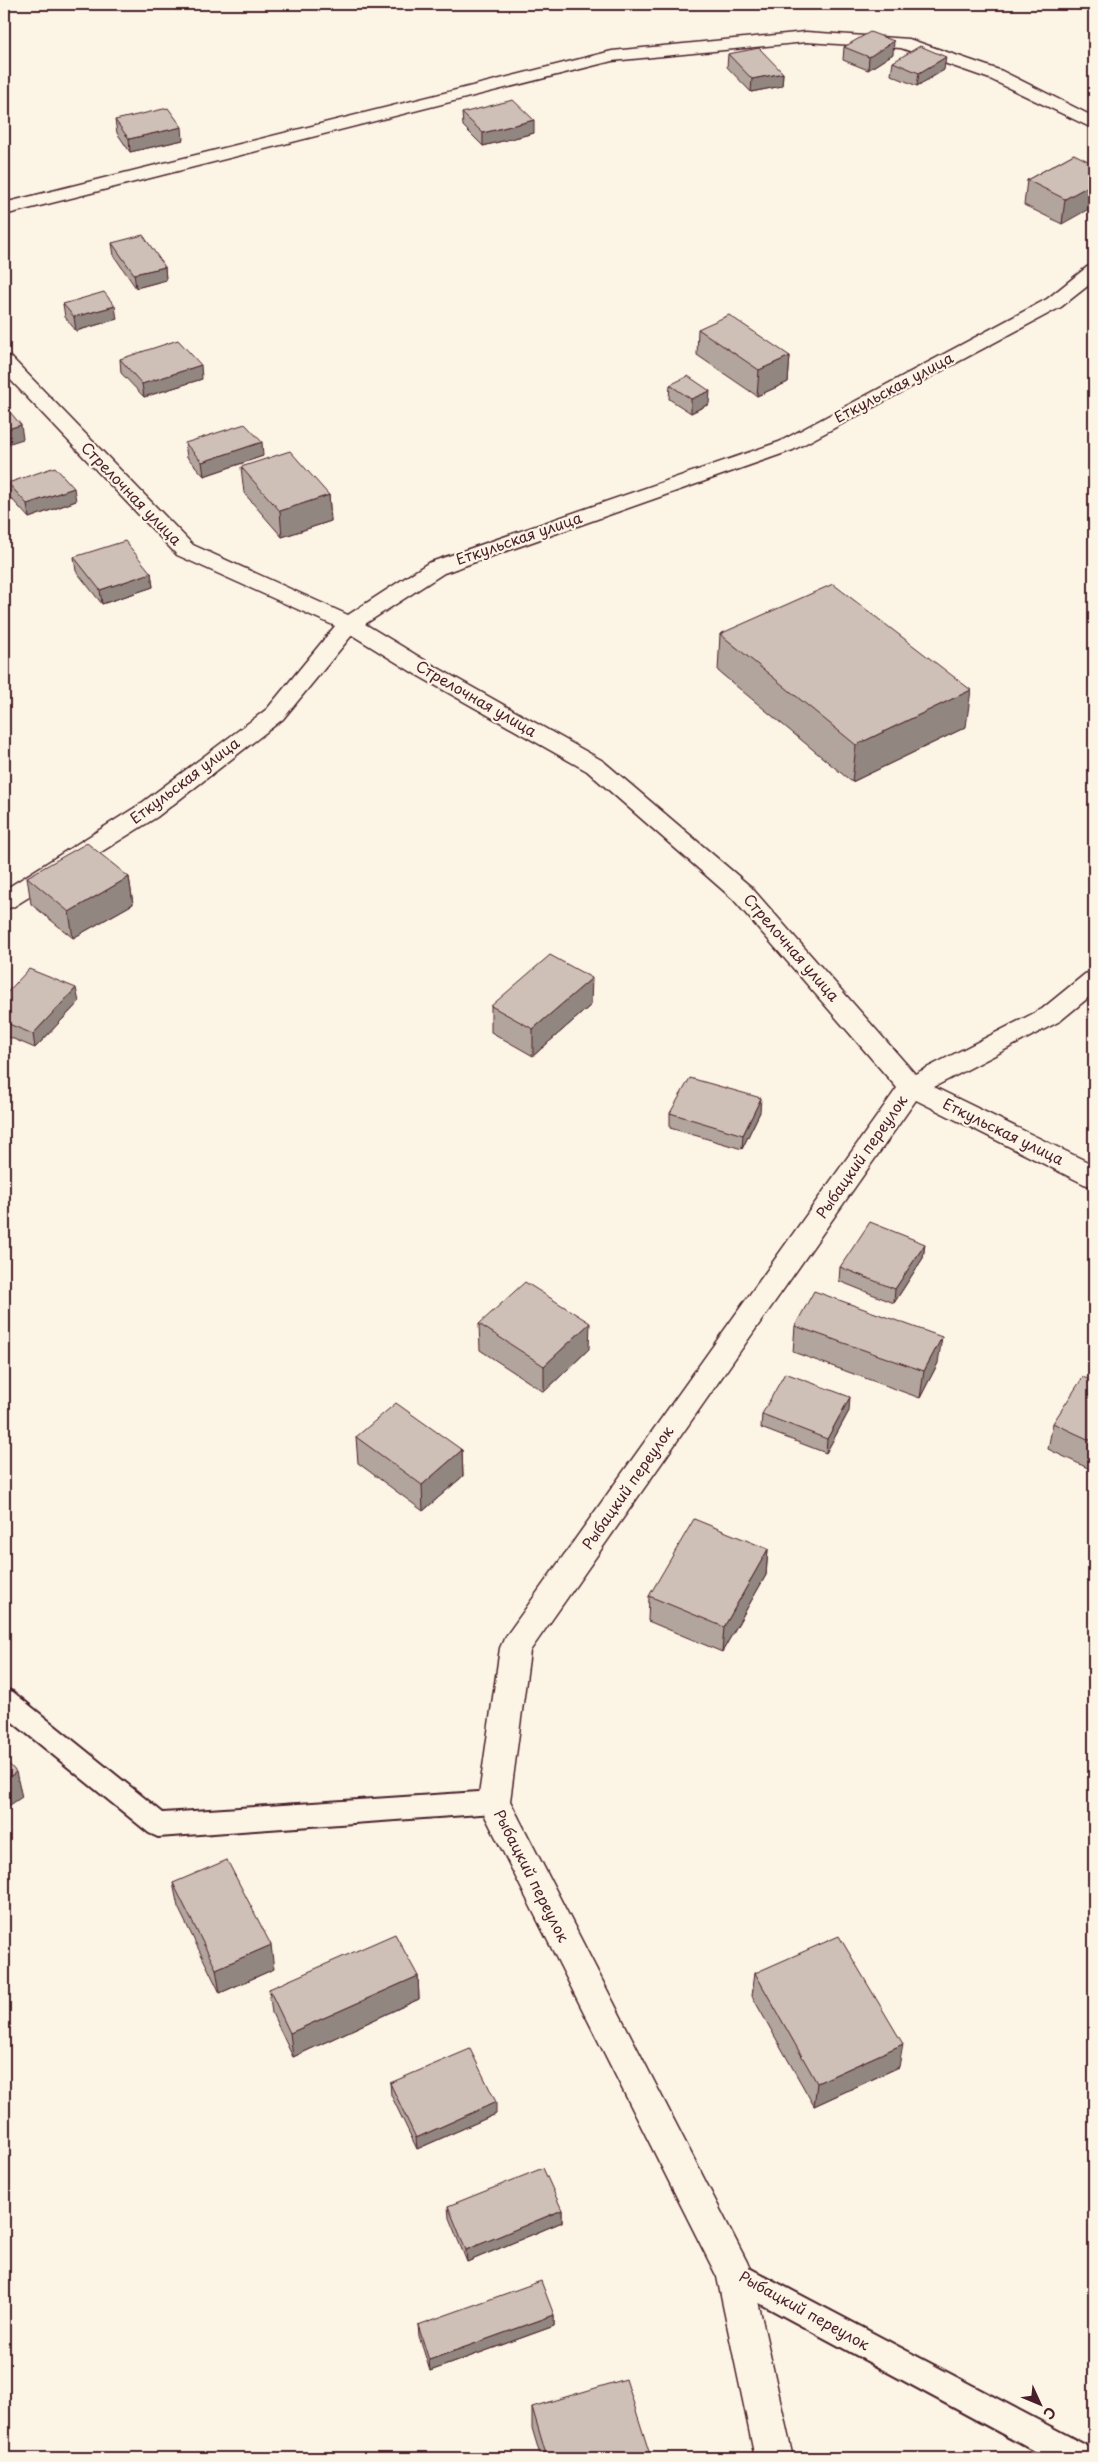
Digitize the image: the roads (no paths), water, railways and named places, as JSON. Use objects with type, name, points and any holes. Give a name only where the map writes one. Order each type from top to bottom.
[{"type":"street","points":[[4,209],[612,56],[806,38],[903,43],[996,75],[1094,124]]},
{"type":"street","name":"Еткульская улица","points":[[4,902],[148,811],[275,714],[349,624],[436,568],[786,446],[1054,303],[1094,271]]},
{"type":"street","name":"Стрелочная улица","points":[[4,361],[185,550],[349,624],[423,669],[595,766],[742,893],[912,1087]]},
{"type":"street","points":[[912,1087],[1051,1015],[1094,980]]},
{"type":"street","name":"Еткульская улица","points":[[912,1087],[1094,1177]]},
{"type":"street","name":"Рыбацкий переулок","points":[[734,2274],[494,1802],[515,1648],[912,1087]]},
{"type":"street","points":[[734,2274],[774,2458]]},
{"type":"lane","points":[[4,1700],[158,1825],[494,1802]]},
{"type":"lane","name":"Рыбацкий переулок","points":[[734,2274],[1078,2458]]}]
